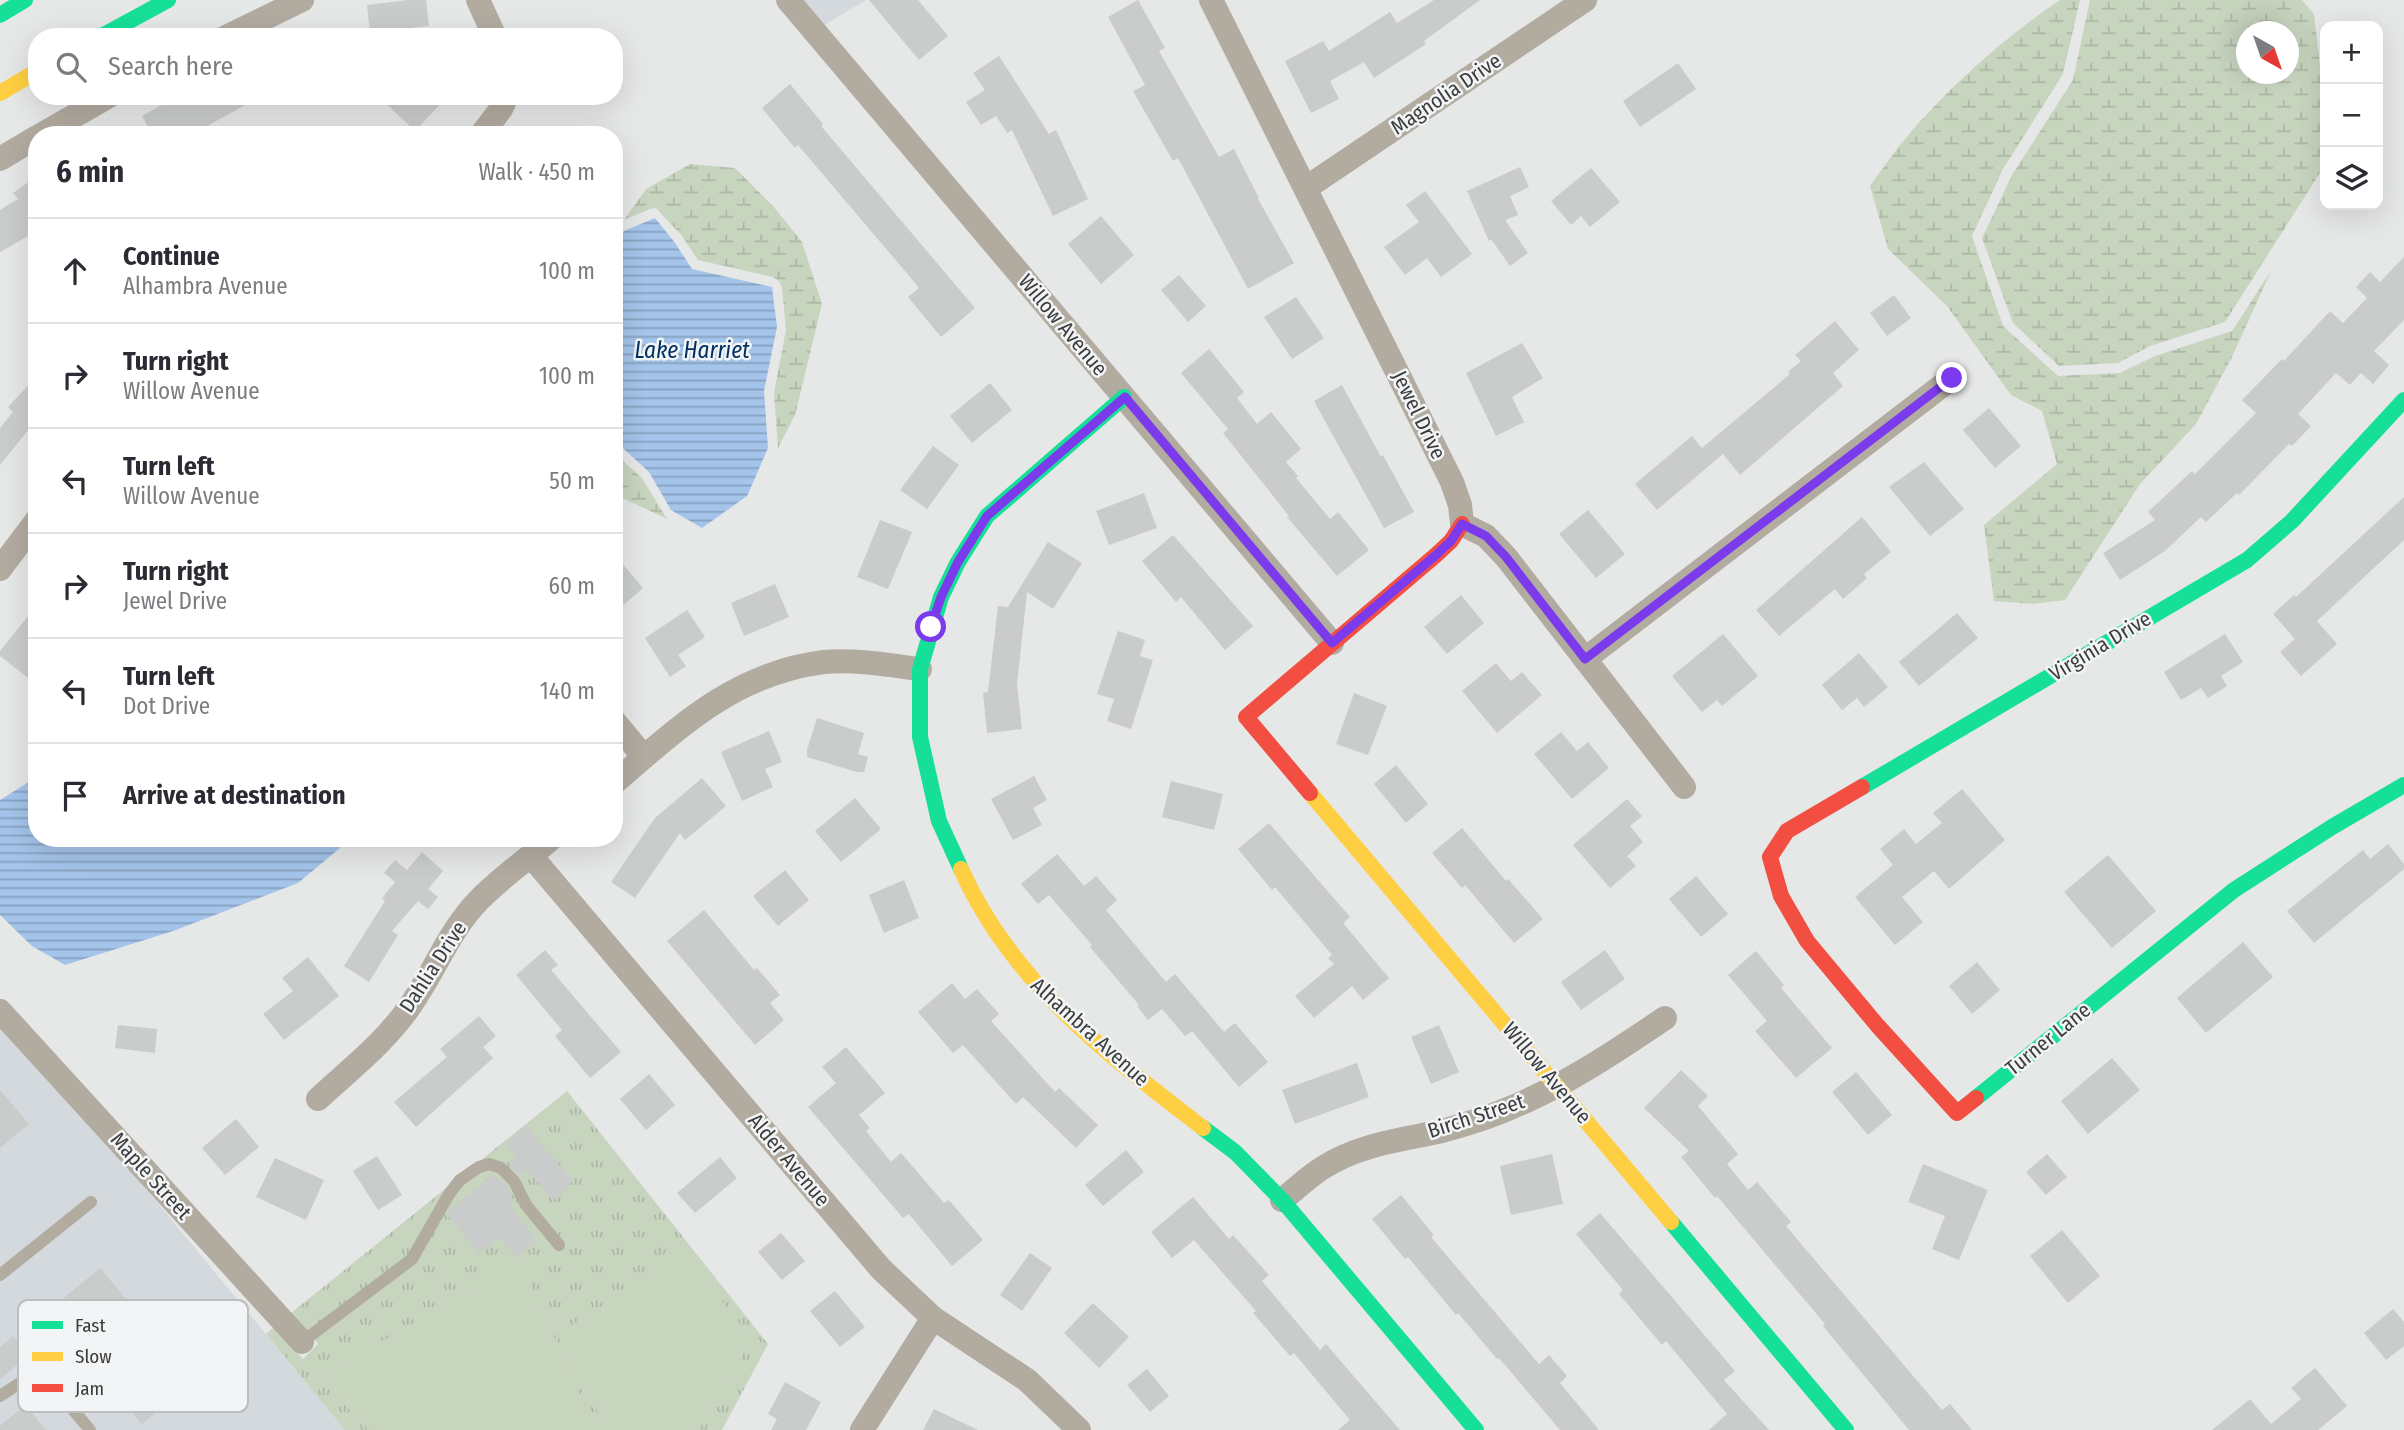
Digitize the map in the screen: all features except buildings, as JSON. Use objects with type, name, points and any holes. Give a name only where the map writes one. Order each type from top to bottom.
[{"type":"street","points":[[0,15],[25,0]]},
{"type":"street","points":[[117,28],[169,0]]},
{"type":"street","points":[[244,28],[302,0]]},
{"type":"street","points":[[478,0],[491,28]]},
{"type":"street","name":"Willow Avenue","points":[[788,0],[1332,643],[1246,717],[1846,1430]]},
{"type":"street","name":"Jewel Drive","points":[[1211,0],[1452,482],[1460,505],[1462,524]]},
{"type":"street","name":"Magnolia Drive","points":[[1306,188],[1585,0]]},
{"type":"street","points":[[0,93],[28,76]]},
{"type":"street","points":[[56,126],[93,105]]},
{"type":"street","points":[[488,126],[503,105]]},
{"type":"street","points":[[0,159],[28,142]]},
{"type":"street","points":[[1585,659],[1952,378]]},
{"type":"street","name":"Alhambra Avenue","points":[[1125,397],[987,516],[958,562],[941,597],[920,669],[920,737],[939,821],[974,899],[1023,971],[1073,1023],[1112,1058],[1235,1152],[1282,1200],[1476,1430]]},
{"type":"street","name":"Virginia Drive","points":[[1770,857],[1787,831],[2247,560],[2292,521],[2404,400]]},
{"type":"street","points":[[1332,643],[1436,555],[1451,541],[1462,524],[1486,536],[1506,557],[1684,787]]},
{"type":"street","points":[[0,569],[28,532]]},
{"type":"street","points":[[623,775],[698,712],[735,689],[782,671],[825,662],[868,663],[920,669]]},
{"type":"street","points":[[623,732],[644,757]]},
{"type":"street","name":"Turner Lane","points":[[1770,857],[1781,896],[1807,942],[1957,1113],[2234,890],[2332,827],[2404,785]]},
{"type":"street","name":"Dahlia Drive","points":[[317,1099],[379,1043],[402,1017],[478,900],[542,847]]},
{"type":"street","name":"Alder Avenue","points":[[531,856],[881,1269],[933,1318],[1027,1380],[1079,1430]]},
{"type":"street","name":"Maple Street","points":[[0,1011],[302,1342]]},
{"type":"street","name":"Birch Street","points":[[1282,1200],[1325,1166],[1371,1146],[1442,1131],[1499,1113],[1558,1086],[1665,1018]]},
{"type":"street","points":[[862,1430],[933,1318]]},
{"type":"lane","points":[[302,1342],[412,1259],[449,1194],[460,1180],[480,1167],[489,1164],[501,1168],[514,1181],[526,1205],[559,1245]]},
{"type":"lane","points":[[0,1275],[90,1202]]},
{"type":"lane","points":[[0,1396],[18,1384]]},
{"type":"lane","points":[[75,1412],[90,1430]]},
{"type":"shaded area","points":[[803,0],[866,0],[824,25]]},
{"type":"shaded area","points":[[0,1027],[133,1173],[238,1300],[18,1300],[18,1412],[248,1412],[248,1312],[345,1430],[0,1430]]},
{"type":"green space","points":[[2060,0],[2080,0],[2063,74],[2003,169],[1972,236],[2003,326],[2058,376],[2120,373],[2155,356],[2232,331],[2271,271],[2231,359],[2196,424],[2140,484],[2065,600],[2033,604],[1994,601],[1984,525],[2057,464],[2042,411],[2011,395],[1947,306],[1888,249],[1870,186],[1922,119],[1959,82],[1999,46]]},
{"type":"green space","points":[[2090,0],[2302,0],[2314,14],[2320,67],[2320,173],[2225,322],[2150,346],[2118,363],[2059,366],[2013,323],[1982,238],[2012,175],[2073,80]]},
{"type":"green space","points":[[690,164],[735,168],[773,206],[802,242],[822,304],[795,415],[778,448],[774,393],[786,330],[782,287],[779,281],[773,277],[698,260],[682,236],[656,208],[624,220],[646,189]]},
{"type":"green space","points":[[623,461],[642,478],[667,519],[623,498]]},
{"type":"green space","points":[[567,1091],[768,1344],[722,1430],[345,1430],[266,1334],[274,1327],[303,1359],[318,1344],[291,1313]]},
{"type":"green space","points":[[685,1254],[741,1325],[745,1351],[699,1430],[607,1430],[557,1334]]},
{"type":"green space","points":[[508,1260],[522,1264],[596,1430],[369,1430],[320,1378],[469,1290]]},
{"type":"water","name":"Lake Harriet","points":[[655,218],[692,269],[772,287],[777,327],[764,391],[768,448],[747,496],[702,528],[671,510],[649,472],[623,448],[624,231]]},
{"type":"water","points":[[28,783],[28,847],[340,848],[298,883],[173,931],[65,965],[32,946],[0,915],[0,800]]},
{"type":"traffic: fast","points":[[0,15],[25,0]]},
{"type":"traffic: fast","points":[[117,28],[168,0]]},
{"type":"traffic: fast","points":[[961,869],[939,821],[920,737],[920,669],[941,597],[958,562],[987,516],[1124,397]]},
{"type":"traffic: fast","points":[[1862,787],[2247,560],[2292,521],[2404,400]]},
{"type":"traffic: fast","points":[[1976,1098],[2234,890],[2332,827],[2404,785]]},
{"type":"traffic: fast","points":[[1203,1128],[1235,1152],[1282,1200],[1476,1430]]},
{"type":"traffic: fast","points":[[1671,1222],[1846,1430]]},
{"type":"traffic: slow","points":[[0,93],[28,76]]},
{"type":"traffic: slow","points":[[1310,793],[1671,1222]]},
{"type":"traffic: slow","points":[[961,869],[982,910],[1035,982],[1098,1044],[1203,1128]]},
{"type":"traffic: jam","points":[[1310,793],[1246,717],[1436,555],[1451,541],[1462,524]]},
{"type":"traffic: jam","points":[[1862,787],[1787,831],[1770,857],[1781,896],[1807,941],[1877,1025],[1957,1113],[1976,1098]]},
{"type":"route","points":[[931,627],[941,597],[958,562],[987,516],[1125,397],[1332,643],[1436,555],[1451,541],[1462,524],[1486,536],[1506,557],[1585,659],[1952,378]]}]
